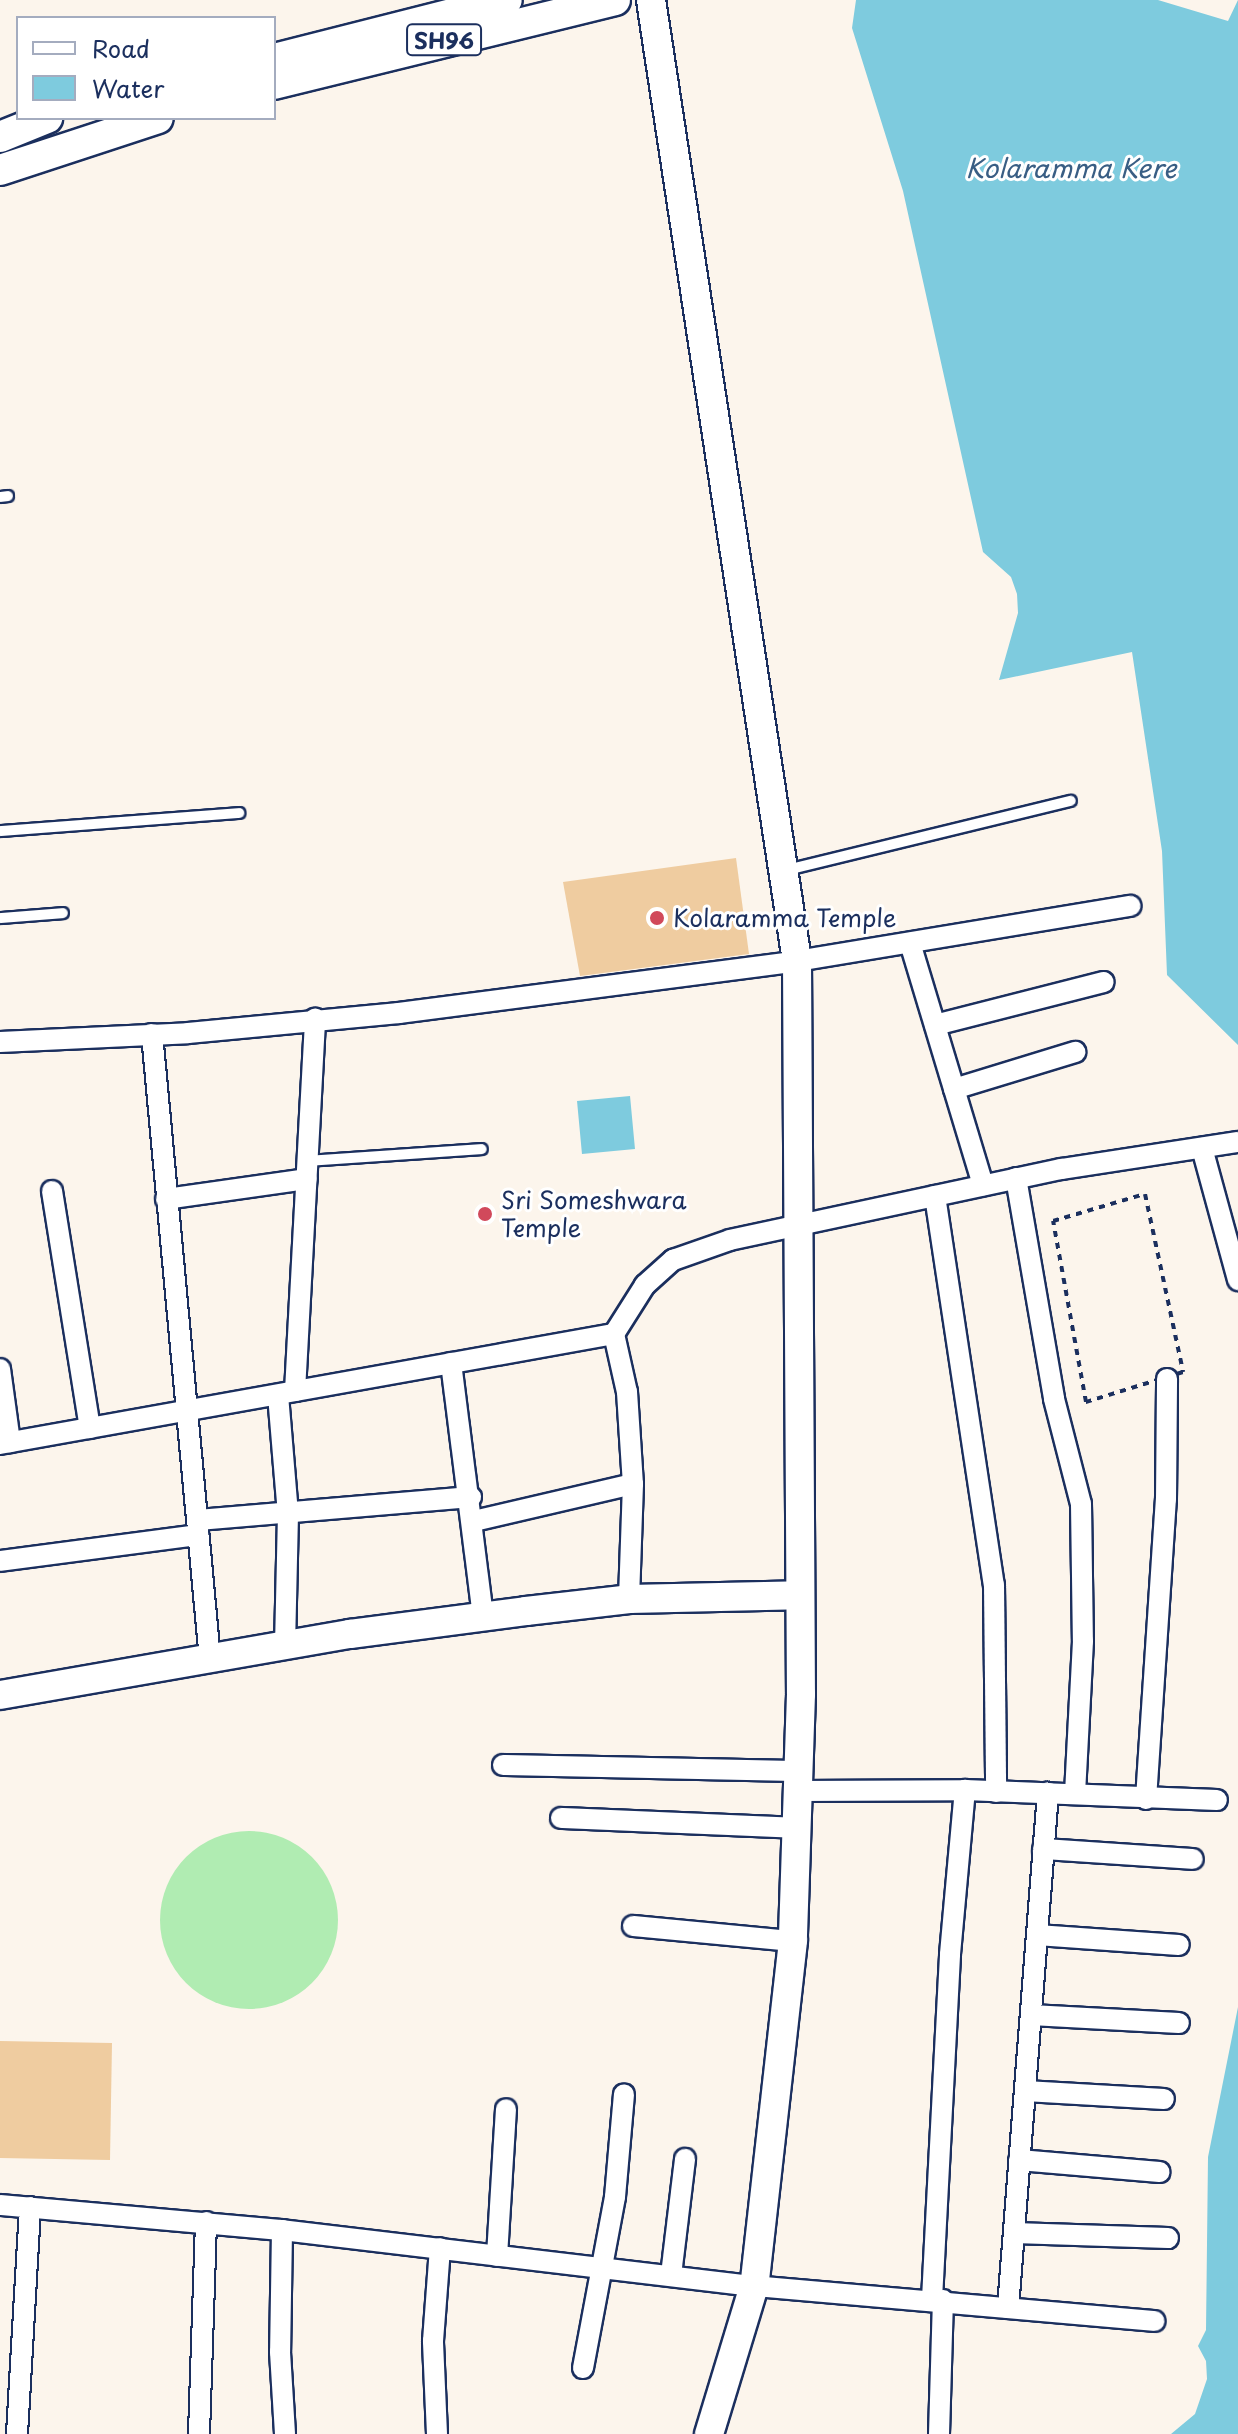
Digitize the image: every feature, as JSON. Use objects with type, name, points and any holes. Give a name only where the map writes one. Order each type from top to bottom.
[{"type":"main road","name":"SH96","points":[[276,58],[507,0]]},
{"type":"main road","name":"SH96","points":[[276,84],[615,0]]},
{"type":"main road","points":[[0,137],[42,120]]},
{"type":"main road","points":[[0,170],[152,120]]},
{"type":"street","points":[[651,0],[797,961],[794,1227],[799,1595],[793,1941],[754,2286],[709,2434]]},
{"type":"street","points":[[0,1042],[152,1034],[315,1019],[797,961],[1131,906]]},
{"type":"street","points":[[910,943],[983,1185]]},
{"type":"street","points":[[935,1025],[1104,982]]},
{"type":"street","points":[[285,1647],[288,1514],[286,1393],[308,1170],[315,1019]]},
{"type":"street","points":[[152,1034],[184,1413],[210,1659]]},
{"type":"street","points":[[954,1089],[1075,1052]]},
{"type":"street","points":[[629,1599],[633,1484],[627,1392],[614,1334],[645,1285],[673,1260],[730,1240],[1016,1178],[1238,1142]]},
{"type":"street","points":[[1202,1148],[1238,1280]]},
{"type":"street","points":[[166,1199],[308,1170]]},
{"type":"street","points":[[1016,1178],[1054,1399],[1081,1504],[1083,1641],[1075,1794]]},
{"type":"street","points":[[52,1191],[90,1428]]},
{"type":"street","points":[[935,1196],[994,1585],[996,1792]]},
{"type":"street","points":[[0,1369],[5,1443],[614,1334]]},
{"type":"street","points":[[451,1363],[471,1497],[483,1618]]},
{"type":"street","points":[[1146,1799],[1166,1499],[1167,1379]]},
{"type":"street","points":[[474,1521],[633,1484]]},
{"type":"street","points":[[0,1561],[288,1514],[471,1497]]},
{"type":"street","points":[[0,1695],[285,1647],[629,1599],[799,1595]]},
{"type":"street","points":[[503,1765],[996,1792],[1217,1800]]},
{"type":"street","points":[[939,2434],[937,2300],[950,1954],[965,1790]]},
{"type":"street","points":[[1008,2308],[1048,1793]]},
{"type":"street","points":[[561,1818],[796,1828]]},
{"type":"street","points":[[1043,1849],[1193,1859]]},
{"type":"street","points":[[633,1926],[793,1941]]},
{"type":"street","points":[[1037,1935],[1179,1945]]},
{"type":"street","points":[[1031,2015],[1179,2023]]},
{"type":"street","points":[[1025,2091],[1164,2099]]},
{"type":"street","points":[[583,2368],[604,2268],[624,2094]]},
{"type":"street","points":[[497,2256],[506,2109]]},
{"type":"street","points":[[671,2275],[685,2159]]},
{"type":"street","points":[[1019,2160],[1159,2172]]},
{"type":"street","points":[[0,2205],[282,2230],[754,2286],[1154,2321]]},
{"type":"street","points":[[17,2434],[30,2207]]},
{"type":"street","points":[[199,2434],[206,2222]]},
{"type":"street","points":[[282,2230],[280,2352],[285,2434]]},
{"type":"street","points":[[1014,2233],[1168,2238]]},
{"type":"street","points":[[437,2434],[433,2341],[440,2248]]},
{"type":"lane","points":[[785,871],[1071,801]]},
{"type":"lane","points":[[0,831],[239,813]]},
{"type":"lane","points":[[0,918],[63,913]]},
{"type":"lane","points":[[308,1170],[482,1149]]},
{"type":"path","points":[[1145,1194],[1183,1372],[1167,1379],[1086,1402],[1053,1221],[1145,1194]]},
{"type":"green space","points":[[249,1831],[266,1832],[283,1838],[312,1857],[331,1886],[337,1903],[337,1937],[331,1954],[312,1983],[283,2002],[266,2008],[249,2009],[232,2008],[215,2002],[186,1983],[167,1954],[161,1937],[160,1920],[161,1903],[167,1886],[186,1857],[215,1838],[232,1832]]},
{"type":"water","name":"Kolaramma Kere","points":[[856,0],[1158,0],[1228,21],[1238,0],[1238,1045],[1167,975],[1162,851],[1132,652],[999,680],[1018,613],[1017,594],[1011,577],[983,552],[903,191],[852,28]]},
{"type":"water","points":[[630,1096],[635,1149],[582,1154],[577,1101]]},
{"type":"water","points":[[1238,2007],[1238,2434],[1171,2434],[1195,2414],[1207,2379],[1206,2361],[1198,2346],[1206,2330],[1208,2157]]},
{"type":"building","name":"Kolaramma Temple","points":[[736,858],[749,954],[580,976],[563,882]]},
{"type":"building","points":[[0,2041],[112,2043],[110,2160],[0,2158]]},
{"type":"place","name":"Kolaramma Temple","points":[[657,918]]},
{"type":"place","name":"Sri Someshwara Temple","points":[[485,1214]]}]
